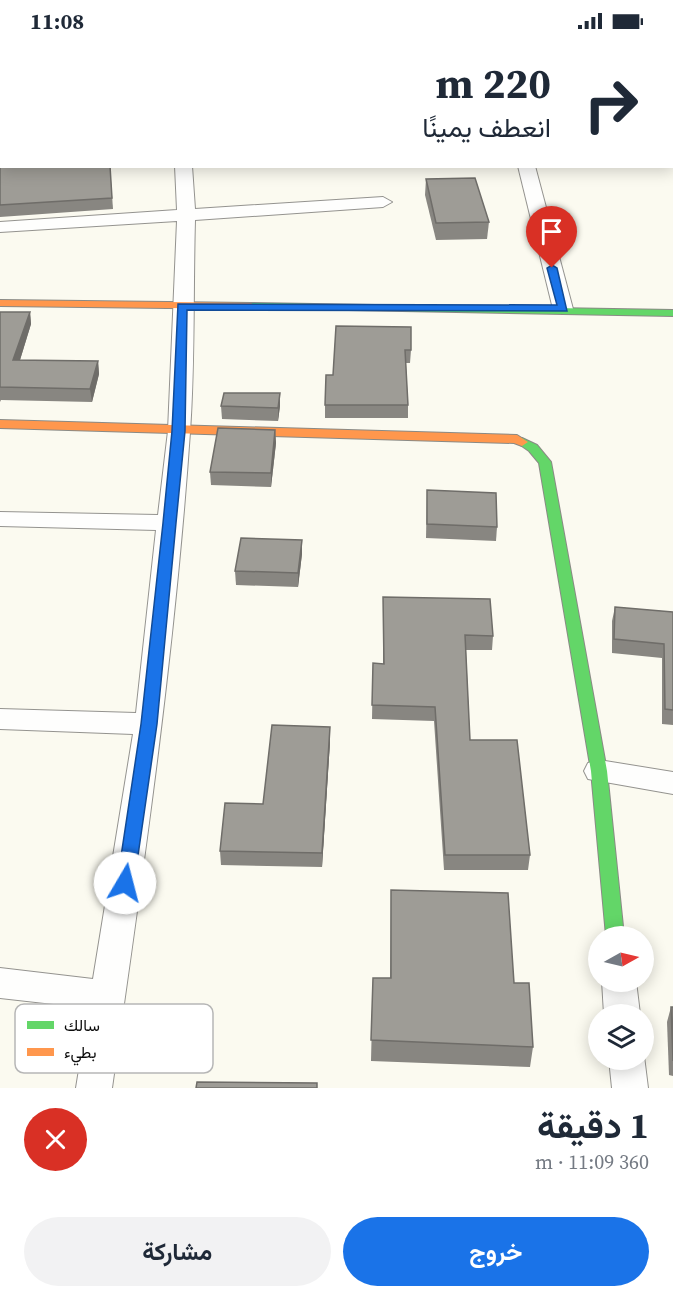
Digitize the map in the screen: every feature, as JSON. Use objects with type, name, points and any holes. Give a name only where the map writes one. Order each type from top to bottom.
[{"type":"street","points":[[108,1004],[149,724],[170,523],[178,431],[186,215],[183,168]]},
{"type":"street","points":[[527,168],[563,309]]},
{"type":"street","points":[[0,227],[383,202]]},
{"type":"street","points":[[0,303],[182,307],[563,309],[673,313]]},
{"type":"street","points":[[0,424],[178,431],[517,439],[533,448],[545,462],[598,771],[614,926]]},
{"type":"street","points":[[0,519],[170,523]]},
{"type":"street","points":[[0,719],[149,724]]},
{"type":"street","points":[[598,771],[673,783]]},
{"type":"street","points":[[0,983],[109,996]]},
{"type":"street","points":[[628,1070],[630,1088]]},
{"type":"street","points":[[94,1088],[96,1073]]},
{"type":"building","points":[[0,168],[110,168],[112,198],[0,205]]},
{"type":"building","points":[[475,178],[489,222],[436,223],[426,179]]},
{"type":"building","points":[[0,312],[30,312],[13,360],[98,361],[90,389],[0,387]]},
{"type":"building","points":[[336,326],[411,327],[411,350],[405,350],[408,405],[325,405],[326,375],[333,375]]},
{"type":"building","points":[[224,393],[280,393],[278,408],[221,406]]},
{"type":"building","points":[[218,428],[275,430],[271,473],[210,472]]},
{"type":"building","points":[[427,490],[496,493],[497,527],[427,524]]},
{"type":"building","points":[[241,538],[302,540],[298,573],[235,571]]},
{"type":"building","points":[[383,597],[490,599],[493,636],[465,635],[470,740],[517,740],[530,855],[445,855],[435,707],[372,705],[373,663],[384,664]]},
{"type":"building","points":[[615,607],[673,612],[673,710],[665,709],[664,644],[614,639]]},
{"type":"building","points":[[272,725],[330,727],[322,853],[220,851],[225,803],[263,804]]},
{"type":"building","points":[[391,890],[508,893],[514,983],[529,983],[533,1047],[371,1040],[373,978],[391,978]]},
{"type":"building","points":[[671,1007],[673,1007],[673,1061]]},
{"type":"building","points":[[197,1082],[317,1083],[317,1088],[196,1088]]},
{"type":"traffic: fast","points":[[251,306],[673,313]]},
{"type":"traffic: fast","points":[[522,442],[533,448],[545,462],[599,771],[614,926]]},
{"type":"traffic: slow","points":[[0,303],[251,306]]},
{"type":"traffic: slow","points":[[0,424],[517,439],[522,442]]},
{"type":"route","points":[[125,883],[149,724],[170,523],[178,431],[183,336],[182,307],[563,309],[552,268]]}]
